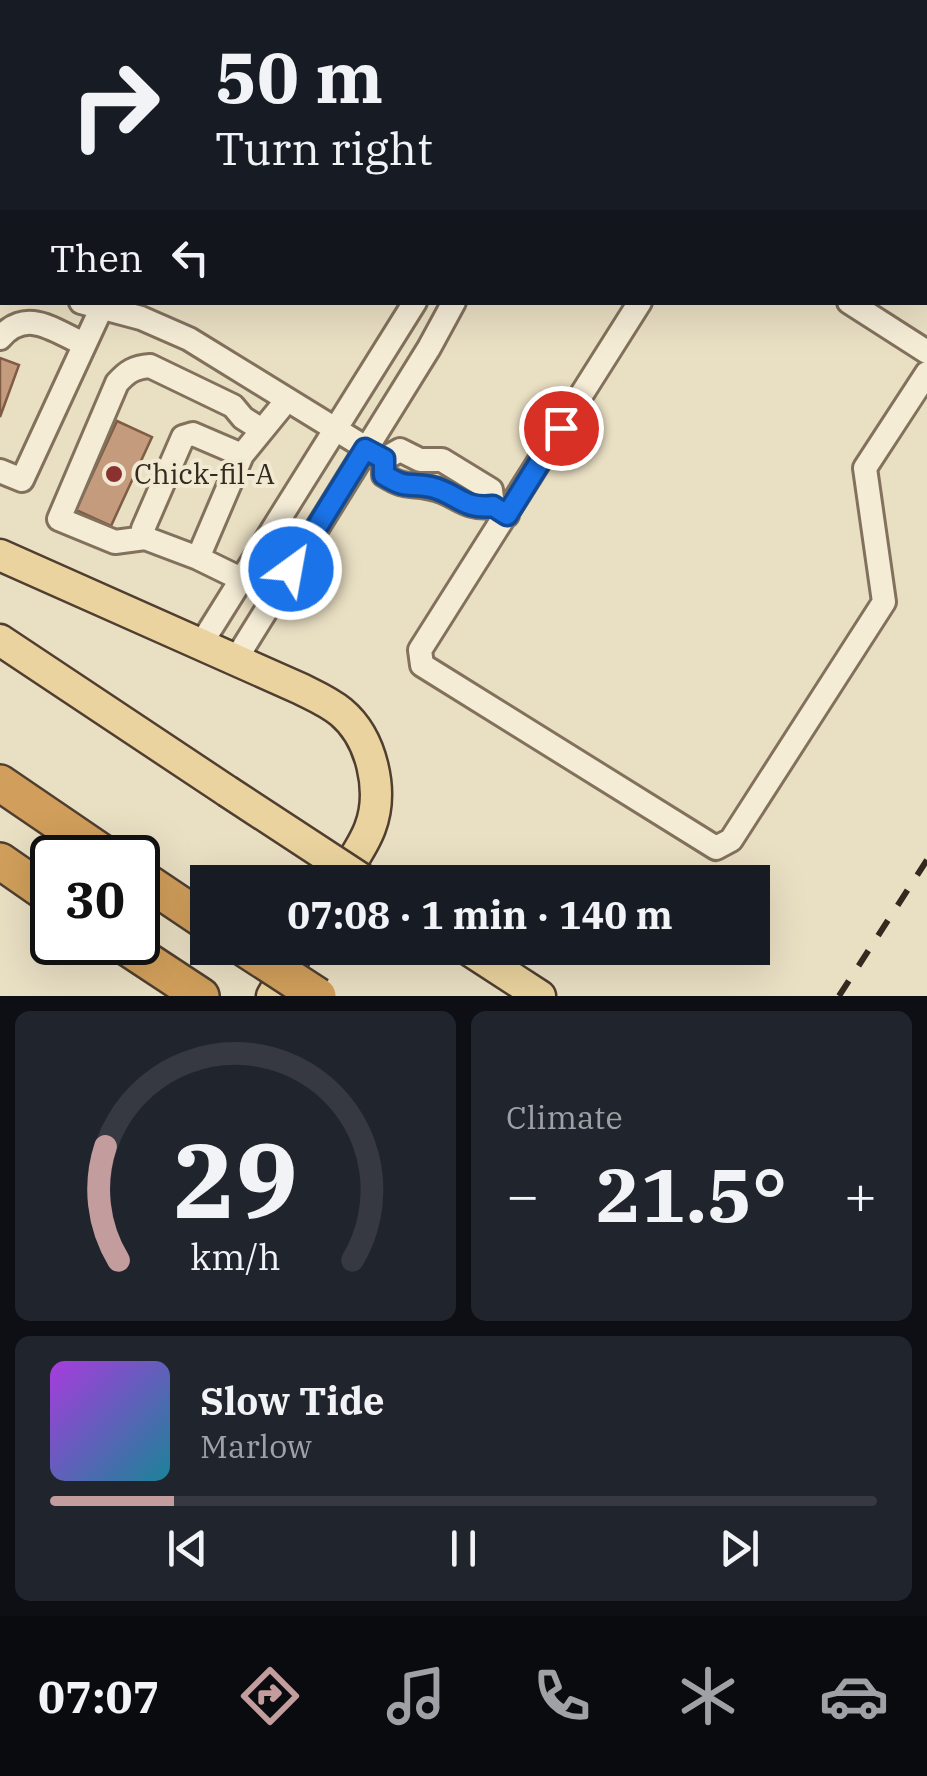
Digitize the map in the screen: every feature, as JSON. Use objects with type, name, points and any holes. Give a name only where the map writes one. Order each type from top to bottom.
[{"type":"highway","points":[[0,783],[76,835]]},
{"type":"highway","points":[[0,861],[30,882]]},
{"type":"highway","points":[[160,891],[190,912]]},
{"type":"highway","points":[[153,965],[201,996]]},
{"type":"highway","points":[[270,965],[318,996]]},
{"type":"main road","points":[[0,555],[323,700],[356,728],[373,773],[376,804],[369,832],[349,865]]},
{"type":"main road","points":[[0,640],[340,865]]},
{"type":"main road","points":[[272,996],[290,965]]},
{"type":"main road","points":[[492,965],[540,996]]},
{"type":"street","points":[[0,470],[22,480],[84,344],[91,305],[151,322],[189,339],[374,454],[384,475],[403,487],[432,488],[475,508],[500,510]]},
{"type":"street","points":[[200,644],[413,305]]},
{"type":"street","points":[[236,659],[374,454],[452,305]]},
{"type":"street","points":[[638,305],[500,510],[420,650],[422,665],[716,848],[731,840],[884,602],[865,468],[927,374]]},
{"type":"street","points":[[854,305],[927,352]]},
{"type":"street","points":[[0,338],[9,327],[32,321],[84,344]]},
{"type":"street","points":[[241,579],[145,538],[115,542],[58,519],[117,384],[127,372],[150,366],[234,406],[243,418],[262,430]]},
{"type":"street","points":[[198,558],[242,455],[287,400]]},
{"type":"street","points":[[145,538],[142,529],[183,438],[193,434],[242,455]]},
{"type":"building","points":[[0,358],[19,365],[0,417]]},
{"type":"building","name":"Chick-fil-A","points":[[117,421],[152,437],[111,526],[76,510]]},
{"type":"railway","points":[[839,996],[927,860]]},
{"type":"place","name":"Chick-fil-A","points":[[114,474]]},
{"type":"route","points":[[291,569],[365,449],[384,459],[384,475],[403,487],[432,488],[475,508],[493,506],[507,515],[561,428]]}]
